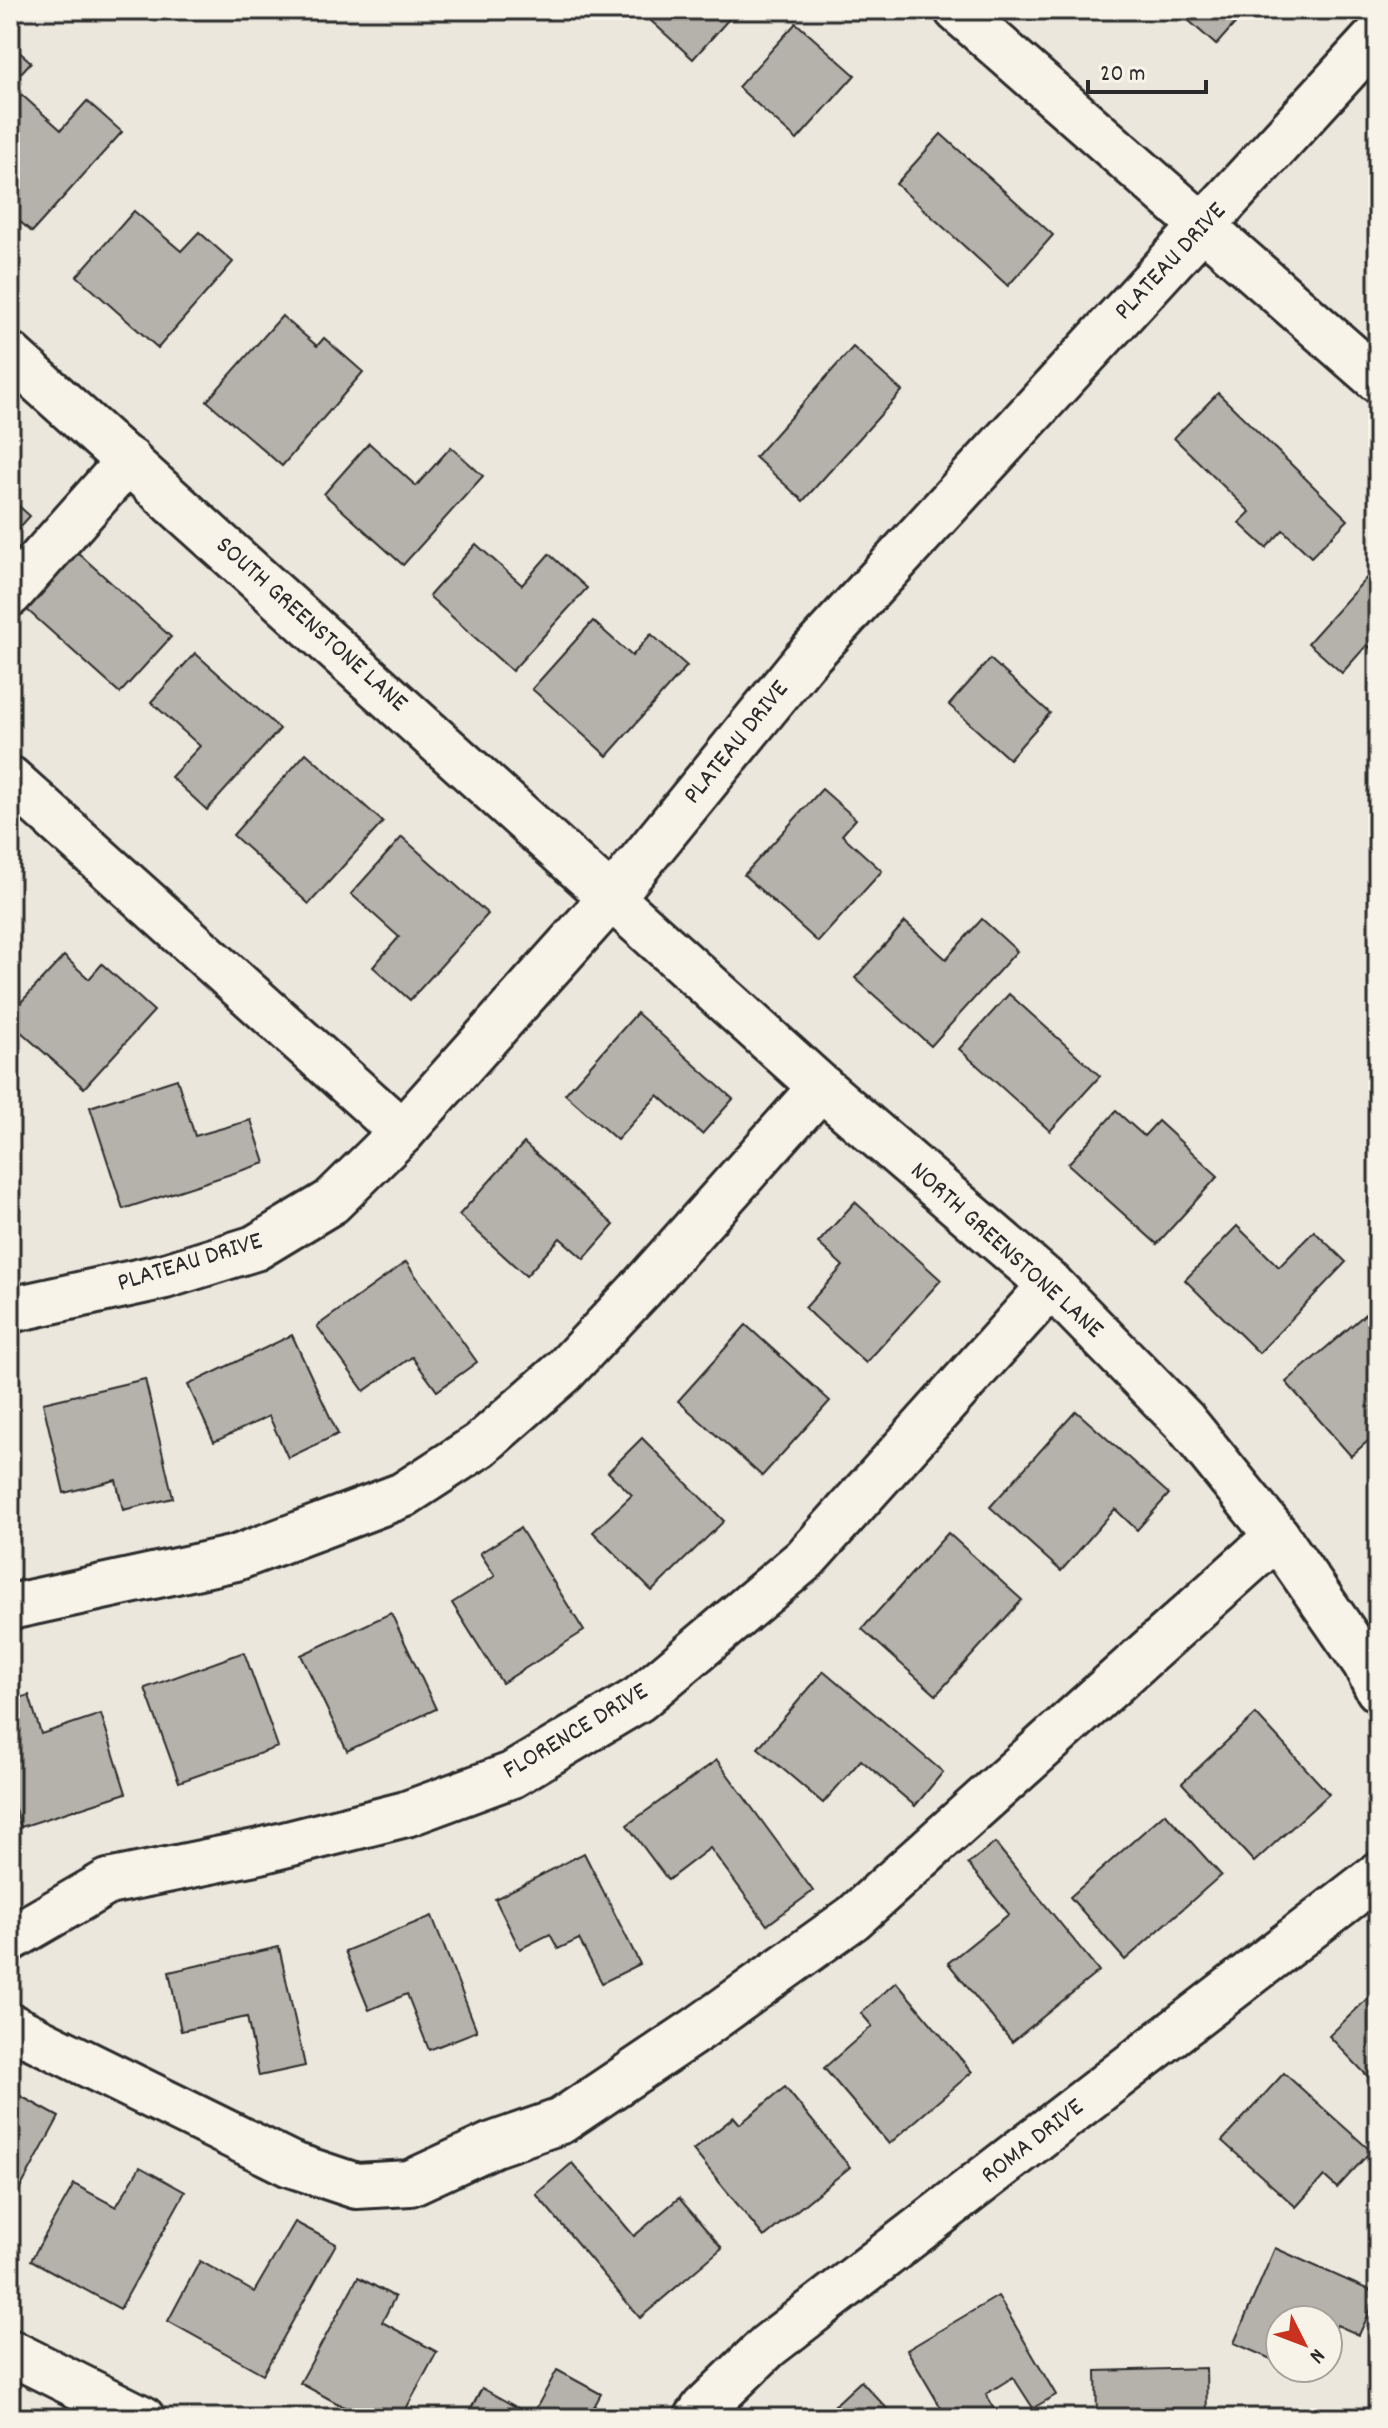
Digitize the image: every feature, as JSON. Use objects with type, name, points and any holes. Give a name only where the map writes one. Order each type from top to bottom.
[{"type":"street","points":[[978,17],[1378,380]]},
{"type":"street","name":"PLATEAU DRIVE","points":[[10,1310],[165,1276],[255,1248],[331,1202],[402,1132],[611,898],[804,661],[1378,35]]},
{"type":"street","name":"SOUTH GREENSTONE LANE","points":[[10,355],[611,898]]},
{"type":"street","points":[[10,594],[129,460]]},
{"type":"street","points":[[10,779],[402,1132]]},
{"type":"street","name":"NORTH GREENSTONE LANE","points":[[611,898],[821,1087],[1051,1285],[1184,1421],[1277,1536],[1365,1663],[1378,1689]]},
{"type":"street","points":[[10,1607],[236,1558],[403,1495],[480,1445],[563,1372],[821,1087]]},
{"type":"street","name":"FLORENCE DRIVE","points":[[10,1939],[108,1882],[260,1851],[406,1814],[512,1775],[639,1699],[805,1559],[1051,1285]]},
{"type":"street","points":[[10,2026],[290,2164],[356,2186],[410,2183],[492,2145],[561,2121],[698,2029],[853,1918],[1277,1536]]},
{"type":"street","name":"ROMA DRIVE","points":[[697,2418],[768,2346],[1378,1875]]},
{"type":"street","points":[[10,2352],[142,2418]]},
{"type":"building","points":[[639,10],[737,10],[693,59]]},
{"type":"building","points":[[1177,10],[1247,10],[1216,45]]},
{"type":"building","points":[[796,23],[855,75],[797,140],[738,87]]},
{"type":"building","points":[[10,44],[31,62],[10,85]]},
{"type":"building","points":[[22,95],[61,130],[87,101],[122,132],[32,232],[10,213],[10,109]]},
{"type":"building","points":[[941,134],[1053,235],[1008,286],[896,184]]},
{"type":"building","points":[[134,211],[181,251],[199,232],[233,262],[158,348],[77,276]]},
{"type":"building","points":[[282,316],[317,346],[324,338],[363,372],[282,466],[207,401]]},
{"type":"building","points":[[853,347],[902,391],[803,501],[755,457]]},
{"type":"building","points":[[1218,393],[1348,520],[1311,557],[1283,530],[1266,548],[1239,523],[1250,512],[1174,438]]},
{"type":"building","points":[[369,443],[416,486],[451,447],[483,476],[403,565],[324,494]]},
{"type":"building","points":[[10,498],[30,516],[10,538]]},
{"type":"building","points":[[476,544],[522,585],[549,554],[587,588],[512,671],[429,596]]},
{"type":"building","points":[[76,551],[171,637],[120,693],[25,608]]},
{"type":"building","points":[[1378,565],[1378,655],[1367,645],[1342,673],[1308,643]]},
{"type":"building","points":[[593,621],[632,656],[651,634],[687,666],[607,756],[532,689]]},
{"type":"building","points":[[195,653],[280,729],[207,810],[171,777],[200,746],[151,702]]},
{"type":"building","points":[[990,659],[1050,713],[1009,759],[949,705]]},
{"type":"building","points":[[306,753],[383,822],[309,904],[233,835]]},
{"type":"building","points":[[822,789],[856,819],[842,835],[882,871],[818,942],[744,875]]},
{"type":"building","points":[[402,837],[488,914],[410,1000],[373,967],[399,937],[351,894]]},
{"type":"building","points":[[982,919],[1017,951],[931,1046],[855,978],[905,922],[946,959]]},
{"type":"building","points":[[64,956],[89,979],[102,964],[154,1011],[84,1088],[10,1022],[10,1014]]},
{"type":"building","points":[[1009,994],[1100,1076],[1050,1131],[959,1049]]},
{"type":"building","points":[[637,1013],[733,1099],[702,1134],[658,1095],[617,1140],[565,1094]]},
{"type":"building","points":[[177,1079],[195,1136],[251,1120],[265,1163],[123,1209],[90,1107]]},
{"type":"building","points":[[1116,1111],[1144,1136],[1158,1121],[1218,1176],[1157,1244],[1068,1164]]},
{"type":"building","points":[[524,1143],[614,1225],[584,1259],[560,1238],[526,1276],[459,1215]]},
{"type":"building","points":[[855,1202],[941,1280],[866,1363],[805,1308],[843,1266],[818,1243]]},
{"type":"building","points":[[1237,1226],[1279,1267],[1314,1231],[1346,1262],[1259,1353],[1185,1280]]},
{"type":"building","points":[[406,1262],[477,1362],[437,1391],[412,1357],[364,1391],[317,1326]]},
{"type":"building","points":[[1370,1310],[1378,1319],[1378,1432],[1351,1456],[1286,1382]]},
{"type":"building","points":[[746,1325],[830,1401],[762,1476],[678,1401]]},
{"type":"building","points":[[292,1335],[338,1434],[288,1458],[269,1416],[214,1442],[188,1385]]},
{"type":"building","points":[[145,1379],[173,1498],[123,1510],[116,1480],[64,1493],[43,1403]]},
{"type":"building","points":[[1076,1411],[1169,1494],[1137,1530],[1115,1509],[1061,1571],[990,1507]]},
{"type":"building","points":[[642,1438],[724,1521],[652,1591],[593,1532],[632,1495],[608,1472]]},
{"type":"building","points":[[520,1528],[584,1631],[502,1683],[452,1603],[495,1576],[480,1553]]},
{"type":"building","points":[[948,1533],[1022,1600],[936,1695],[862,1629]]},
{"type":"building","points":[[391,1613],[436,1709],[347,1751],[301,1655]]},
{"type":"building","points":[[244,1652],[278,1747],[179,1782],[145,1688]]},
{"type":"building","points":[[824,1671],[943,1772],[915,1806],[861,1760],[823,1803],[758,1748]]},
{"type":"building","points":[[29,1695],[41,1734],[101,1714],[126,1793],[21,1827],[10,1794],[10,1701]]},
{"type":"building","points":[[1256,1714],[1329,1794],[1254,1862],[1182,1783]]},
{"type":"building","points":[[717,1760],[813,1891],[767,1925],[710,1848],[668,1880],[627,1825]]},
{"type":"building","points":[[1165,1813],[1221,1875],[1125,1960],[1070,1897]]},
{"type":"building","points":[[995,1843],[1099,1971],[1012,2042],[948,1963],[1009,1914],[968,1864]]},
{"type":"building","points":[[584,1853],[640,1964],[602,1983],[579,1939],[558,1949],[550,1934],[520,1949],[495,1899]]},
{"type":"building","points":[[432,1916],[477,2031],[429,2050],[407,1994],[369,2010],[345,1951]]},
{"type":"building","points":[[279,1947],[305,2066],[259,2076],[247,2017],[181,2031],[169,1972]]},
{"type":"building","points":[[896,1982],[972,2072],[889,2144],[824,2068],[872,2026],[861,2013]]},
{"type":"building","points":[[1378,1988],[1378,2087],[1329,2036]]},
{"type":"building","points":[[1284,2073],[1371,2151],[1337,2188],[1324,2176],[1296,2207],[1222,2141]]},
{"type":"building","points":[[785,2087],[850,2167],[764,2237],[693,2150],[734,2117],[740,2124]]},
{"type":"building","points":[[15,2093],[59,2117],[10,2207],[10,2103]]},
{"type":"building","points":[[572,2163],[634,2236],[679,2198],[722,2248],[640,2318],[536,2194]]},
{"type":"building","points":[[140,2167],[185,2192],[120,2309],[31,2260],[74,2184],[116,2207]]},
{"type":"building","points":[[295,2222],[336,2244],[263,2374],[168,2321],[200,2261],[254,2292]]},
{"type":"building","points":[[1275,2248],[1378,2294],[1359,2335],[1344,2328],[1344,2304],[1264,2304],[1264,2356],[1234,2343]]},
{"type":"building","points":[[358,2277],[395,2297],[382,2322],[437,2352],[401,2418],[364,2418],[300,2383]]},
{"type":"building","points":[[998,2296],[1056,2395],[1033,2408],[1013,2377],[986,2394],[1000,2418],[947,2418],[907,2350]]},
{"type":"building","points":[[1206,2368],[1207,2418],[1097,2418],[1096,2371]]},
{"type":"building","points":[[557,2370],[601,2394],[588,2418],[466,2418],[482,2388],[532,2416]]},
{"type":"building","points":[[861,2381],[896,2418],[821,2418]]}]
